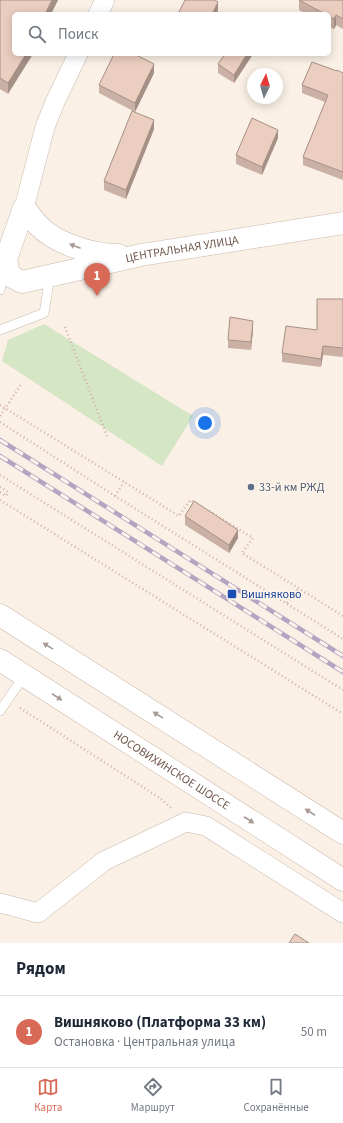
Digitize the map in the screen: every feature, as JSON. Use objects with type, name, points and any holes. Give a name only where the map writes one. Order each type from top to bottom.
[{"type":"main road","points":[[24,208],[38,225],[68,244],[106,255],[141,255]]},
{"type":"main road","points":[[6,259],[24,208]]},
{"type":"main road","name":"ЦЕНТРАЛЬНАЯ УЛИЦА","points":[[6,259],[8,271],[12,277],[22,282],[141,255],[343,223]]},
{"type":"main road","points":[[0,615],[343,833]]},
{"type":"main road","name":"НОСОВИХИНСКОЕ ШОССЕ","points":[[0,660],[343,880]]},
{"type":"street","points":[[99,12],[105,0]]},
{"type":"street","points":[[24,208],[45,127],[77,56]]},
{"type":"street","points":[[0,904],[38,913],[104,861],[186,822],[206,826],[343,913]]},
{"type":"lane","points":[[0,290],[6,259]]},
{"type":"lane","points":[[0,330],[44,313],[50,276]]},
{"type":"lane","points":[[0,711],[24,676]]},
{"type":"path","points":[[65,327],[106,436]]},
{"type":"path","points":[[0,416],[22,383]]},
{"type":"path","points":[[0,405],[180,516],[190,500],[196,504]]},
{"type":"path","points":[[0,422],[343,639]]},
{"type":"path","points":[[0,475],[343,690]]},
{"type":"path","points":[[116,496],[124,482]]},
{"type":"path","points":[[0,487],[8,492],[6,496],[0,492]]},
{"type":"path","points":[[0,500],[343,714]]},
{"type":"path","points":[[203,507],[253,538],[242,553],[343,616]]},
{"type":"path","points":[[287,603],[299,588]]},
{"type":"path","points":[[8,700],[160,798],[186,822]]},
{"type":"green space","points":[[44,324],[193,416],[162,466],[2,361],[8,340]]},
{"type":"building","points":[[0,0],[52,0],[46,12],[12,12],[12,56],[25,56],[8,83],[0,78]]},
{"type":"building","points":[[185,0],[215,0],[218,2],[213,12],[179,12]]},
{"type":"building","points":[[299,0],[343,0],[343,19],[336,15],[334,19],[331,17],[331,12],[321,12]]},
{"type":"building","points":[[113,56],[138,56],[154,64],[135,103],[99,85]]},
{"type":"building","points":[[224,56],[246,56],[234,75],[218,64]]},
{"type":"building","points":[[312,62],[343,73],[343,172],[303,157],[328,95],[302,85]]},
{"type":"building","points":[[132,111],[154,120],[126,190],[104,181]]},
{"type":"building","points":[[252,118],[278,130],[262,167],[236,155]]},
{"type":"building","points":[[317,299],[343,299],[343,348],[323,346],[321,359],[282,353],[286,326],[317,330]]},
{"type":"building","points":[[230,317],[253,321],[251,342],[228,340]]},
{"type":"building","points":[[194,501],[238,530],[229,545],[185,516]]},
{"type":"building","points":[[295,934],[309,943],[289,943]]},
{"type":"railway","points":[[0,440],[343,656]]},
{"type":"railway","points":[[0,456],[343,672]]},
{"type":"place","name":"Вишняково (Платформа 33 км)","points":[[97,296]]},
{"type":"place","name":"33-й км РЖД","points":[[251,487]]},
{"type":"place","name":"Вишняково","points":[[232,594]]}]
